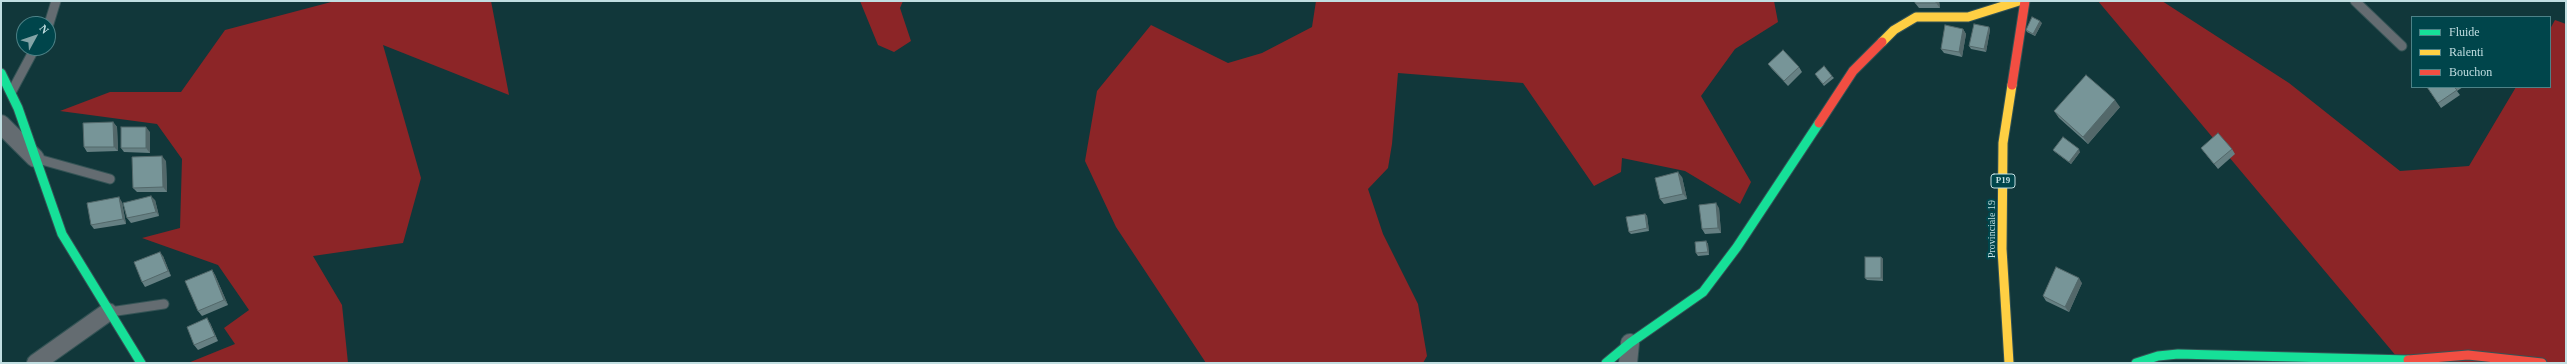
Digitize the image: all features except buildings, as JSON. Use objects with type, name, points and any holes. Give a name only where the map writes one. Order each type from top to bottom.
[{"type":"street","points":[[1606,363],[1630,342],[1703,292],[1737,247],[1849,76],[1889,35],[1916,17],[1968,17],[2019,1]]},
{"type":"street","name":"Provinciale 19","points":[[2009,363],[2002,249],[2003,143],[2025,1]]},
{"type":"street","points":[[1,73],[11,92],[62,234],[108,312],[141,363]]},
{"type":"street","points":[[1,124],[35,159]]},
{"type":"street","points":[[36,363],[108,312]]},
{"type":"street","points":[[1628,363],[1630,342]]},
{"type":"street","points":[[2136,363],[2158,356],[2178,354],[2401,361],[2468,355],[2512,358],[2542,363]]},
{"type":"lane","points":[[51,16],[56,1]]},
{"type":"lane","points":[[2355,1],[2402,46]]},
{"type":"lane","points":[[11,92],[31,56]]},
{"type":"lane","points":[[35,159],[110,179]]},
{"type":"lane","points":[[108,312],[164,304]]},
{"type":"shaded area","points":[[335,1],[491,1],[509,95],[383,45],[421,178],[403,243],[313,256],[342,305],[348,363],[188,363],[235,344],[224,328],[249,310],[218,265],[142,238],[180,228],[182,159],[157,124],[60,111],[110,92],[181,92],[225,30]]},
{"type":"shaded area","points":[[860,1],[903,1],[900,8],[911,41],[894,52],[878,45]]},
{"type":"shaded area","points":[[1316,1],[1774,1],[1778,22],[1735,49],[1701,96],[1751,182],[1740,204],[1685,171],[1622,158],[1621,172],[1594,186],[1523,83],[1398,73],[1392,144],[1388,168],[1368,189],[1383,234],[1418,304],[1427,356],[1423,363],[1206,363],[1116,227],[1085,161],[1097,91],[1151,25],[1228,63],[1262,53],[1312,27]]},
{"type":"shaded area","points":[[2098,1],[2162,1],[2289,83],[2400,171],[2469,166],[2515,88],[2551,88],[2551,27],[2555,20],[2566,24],[2566,363],[2402,363]]},
{"type":"traffic: fast","points":[[1,73],[18,108],[62,234],[141,363]]},
{"type":"traffic: fast","points":[[1606,363],[1630,343],[1703,292],[1737,247],[1819,123]]},
{"type":"traffic: fast","points":[[2136,363],[2158,356],[2178,354],[2408,360]]},
{"type":"traffic: slow","points":[[1882,42],[1894,30],[1916,17],[1968,17],[2019,1]]},
{"type":"traffic: slow","points":[[2009,363],[2002,249],[2003,143],[2012,85]]},
{"type":"traffic: jam","points":[[2012,85],[2025,1]]},
{"type":"traffic: jam","points":[[1819,123],[1853,71],[1882,42]]},
{"type":"traffic: jam","points":[[2408,360],[2468,355],[2542,363]]}]
